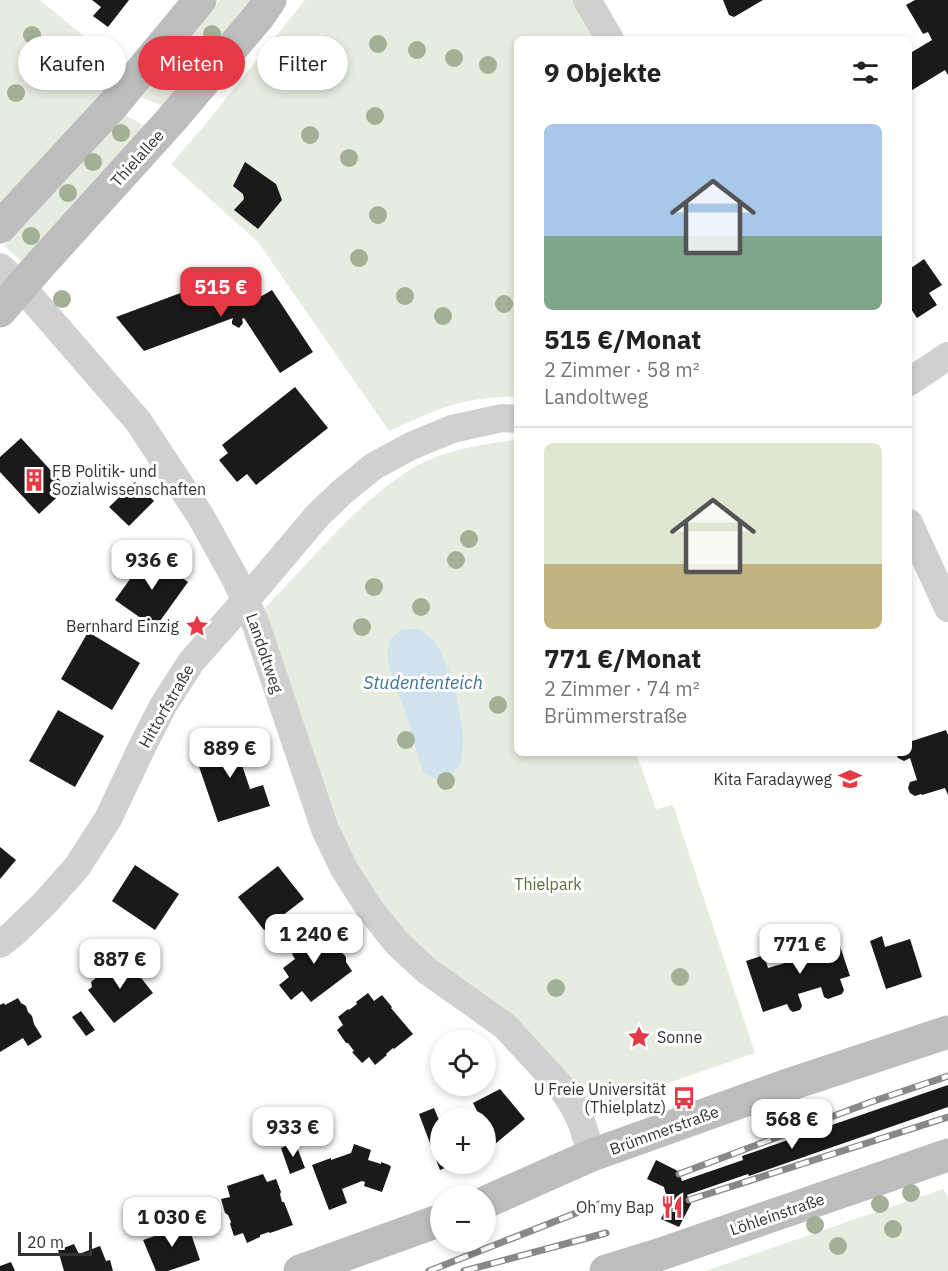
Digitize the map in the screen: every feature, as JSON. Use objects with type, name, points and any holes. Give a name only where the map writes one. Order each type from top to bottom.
[{"type":"main road","points":[[0,227],[112,106],[200,0]]},
{"type":"main road","name":"Thielallee","points":[[0,311],[10,277],[172,119],[270,0]]},
{"type":"main road","name":"Brümmerstraße","points":[[496,1198],[592,1155],[774,1090],[948,1032]]},
{"type":"main road","name":"Löhleinstraße","points":[[606,1271],[643,1266],[948,1155]]},
{"type":"main road","points":[[300,1271],[430,1224]]},
{"type":"street","points":[[587,0],[608,36]]},
{"type":"street","name":"Landoltweg","points":[[10,277],[138,421],[200,515],[246,600],[255,622],[325,829],[344,869],[369,908],[397,943],[426,970],[505,1026],[561,1087],[581,1121],[592,1155]]},
{"type":"street","points":[[912,380],[948,356]]},
{"type":"street","name":"Hittorfstraße","points":[[0,944],[14,934],[44,904],[77,867],[108,819],[153,725],[190,662],[318,515],[374,466],[411,446],[452,429],[502,418],[514,419]]},
{"type":"street","points":[[912,530],[948,608]]},
{"type":"green space","points":[[0,0],[40,0],[84,36],[18,36],[18,90],[108,90],[0,207]]},
{"type":"green space","points":[[220,0],[255,0],[226,36],[191,36]]},
{"type":"green space","points":[[305,0],[576,0],[597,36],[514,36],[514,397],[488,398],[460,403],[389,431],[258,242],[171,164],[233,90],[245,90],[245,75],[257,60],[257,90],[348,90],[348,36],[276,36]]},
{"type":"green space","points":[[147,90],[182,90],[167,108],[141,97]]},
{"type":"green space","points":[[125,115],[148,128],[26,265],[4,246]]},
{"type":"green space","name":"Thielpark","points":[[514,440],[514,756],[637,756],[656,809],[673,805],[755,1053],[651,1089],[651,1091],[593,1109],[581,1094],[402,930],[382,906],[346,846],[264,609],[323,546],[377,494],[425,462],[475,446]]},
{"type":"green space","points":[[943,1189],[948,1197],[948,1271],[705,1271]]},
{"type":"water","name":"Studententeich","points":[[403,629],[420,629],[436,643],[453,679],[463,741],[461,764],[452,774],[436,779],[423,772],[407,717],[392,677],[387,654],[391,638]]},
{"type":"building","points":[[92,0],[129,0],[108,27],[93,16],[101,7]]},
{"type":"building","points":[[723,0],[763,0],[734,17],[729,15]]},
{"type":"building","points":[[915,0],[948,0],[948,75],[945,70],[912,90],[912,52],[932,40],[928,32],[923,34],[906,5]]},
{"type":"building","points":[[245,162],[276,184],[282,200],[258,229],[234,210],[244,199],[243,194],[233,186]]},
{"type":"building","points":[[924,259],[942,285],[929,293],[937,305],[917,318],[912,310],[912,267]]},
{"type":"building","points":[[241,270],[258,274],[251,290],[260,297],[272,290],[313,352],[280,373],[244,318],[239,328],[232,324],[233,318],[144,351],[116,317],[221,278],[223,281],[226,280],[225,273]]},
{"type":"building","points":[[295,387],[328,428],[256,485],[247,474],[237,482],[219,460],[228,453],[222,445]]},
{"type":"building","name":"FB Politik- und Sozialwissenschaften","points":[[21,438],[67,488],[39,514],[0,472],[0,457]]},
{"type":"building","points":[[135,482],[154,501],[129,526],[109,507]]},
{"type":"building","points":[[148,554],[188,582],[155,628],[115,600]]},
{"type":"building","points":[[88,632],[140,663],[112,710],[61,679]]},
{"type":"building","points":[[58,710],[104,736],[75,787],[29,761]]},
{"type":"building","points":[[946,730],[948,735],[948,795],[945,788],[915,796],[910,793],[908,788],[910,782],[917,780],[910,758],[904,761],[897,756],[912,756],[912,741]]},
{"type":"building","points":[[246,735],[253,758],[241,762],[250,789],[263,785],[270,806],[218,822],[194,752]]},
{"type":"building","points":[[0,847],[16,860],[0,879]]},
{"type":"building","points":[[135,865],[179,894],[155,930],[112,901]]},
{"type":"building","points":[[278,866],[304,899],[264,930],[238,897]]},
{"type":"building","points":[[317,920],[326,931],[322,934],[335,950],[340,950],[346,957],[346,962],[352,971],[311,1002],[302,991],[291,1000],[279,985],[289,977],[283,968],[295,959],[292,954],[295,951],[289,943]]},
{"type":"building","points":[[835,931],[850,976],[840,979],[844,990],[842,994],[828,999],[824,997],[821,987],[798,994],[802,1006],[800,1010],[793,1012],[787,1004],[763,1012],[746,961],[764,955],[768,968],[785,963],[780,949],[798,943],[803,957],[822,950],[818,937]]},
{"type":"building","points":[[882,936],[885,947],[910,939],[922,977],[886,989],[870,941]]},
{"type":"building","points":[[127,960],[153,993],[114,1023],[88,990],[92,987],[91,982],[97,977],[103,978],[111,972],[109,967],[116,961],[122,964]]},
{"type":"building","points":[[368,993],[374,1001],[382,995],[413,1034],[375,1065],[369,1057],[362,1063],[337,1030],[343,1025],[338,1017]]},
{"type":"building","points":[[18,998],[26,1006],[42,1037],[28,1046],[23,1038],[0,1052],[0,1005],[4,1003],[5,1005]]},
{"type":"building","points":[[81,1011],[95,1030],[86,1036],[72,1017]]},
{"type":"building","points":[[948,1085],[948,1107],[749,1176],[748,1174],[687,1195],[691,1204],[679,1227],[661,1219],[669,1202],[664,1187],[647,1179],[656,1160],[678,1171],[682,1181],[743,1160],[742,1156]]},
{"type":"building","points":[[500,1089],[525,1119],[496,1143],[496,1108],[476,1108],[473,1103],[486,1096],[496,1096],[496,1091]]},
{"type":"building","points":[[430,1110],[430,1143],[419,1114]]},
{"type":"building","points":[[295,1142],[305,1168],[290,1174],[281,1148]]},
{"type":"building","points":[[354,1144],[371,1150],[368,1160],[381,1164],[381,1162],[391,1167],[382,1192],[364,1186],[365,1182],[362,1181],[342,1189],[347,1203],[329,1210],[312,1165],[351,1153]]},
{"type":"building","points":[[263,1174],[267,1182],[276,1179],[282,1202],[284,1202],[293,1225],[260,1235],[247,1243],[243,1233],[234,1236],[231,1222],[225,1213],[221,1199],[230,1197],[227,1186]]},
{"type":"building","points":[[172,1223],[174,1229],[188,1225],[200,1260],[168,1271],[156,1271],[143,1240],[158,1235],[156,1229]]},
{"type":"building","points":[[74,1244],[79,1254],[100,1246],[106,1261],[110,1260],[113,1271],[64,1271],[58,1250]]},
{"type":"building","points":[[11,1262],[15,1271],[0,1271],[0,1266]]},
{"type":"railway","points":[[679,1174],[871,1102],[948,1076]]},
{"type":"railway","points":[[689,1200],[948,1117]]},
{"type":"railway","points":[[429,1271],[599,1204]]},
{"type":"railway","points":[[464,1271],[606,1233]]},
{"type":"place","name":"FB Politik- und Sozialwissenschaften","points":[[34,480]]},
{"type":"place","name":"Bernhard Einzig","points":[[197,626]]},
{"type":"place","name":"Kita Faradayweg","points":[[850,779]]},
{"type":"place","name":"Sonne","points":[[639,1037]]},
{"type":"place","name":"U Freie Universität (Thielplatz)","points":[[684,1098]]},
{"type":"place","name":"Oh my Bap","points":[[672,1207]]}]
